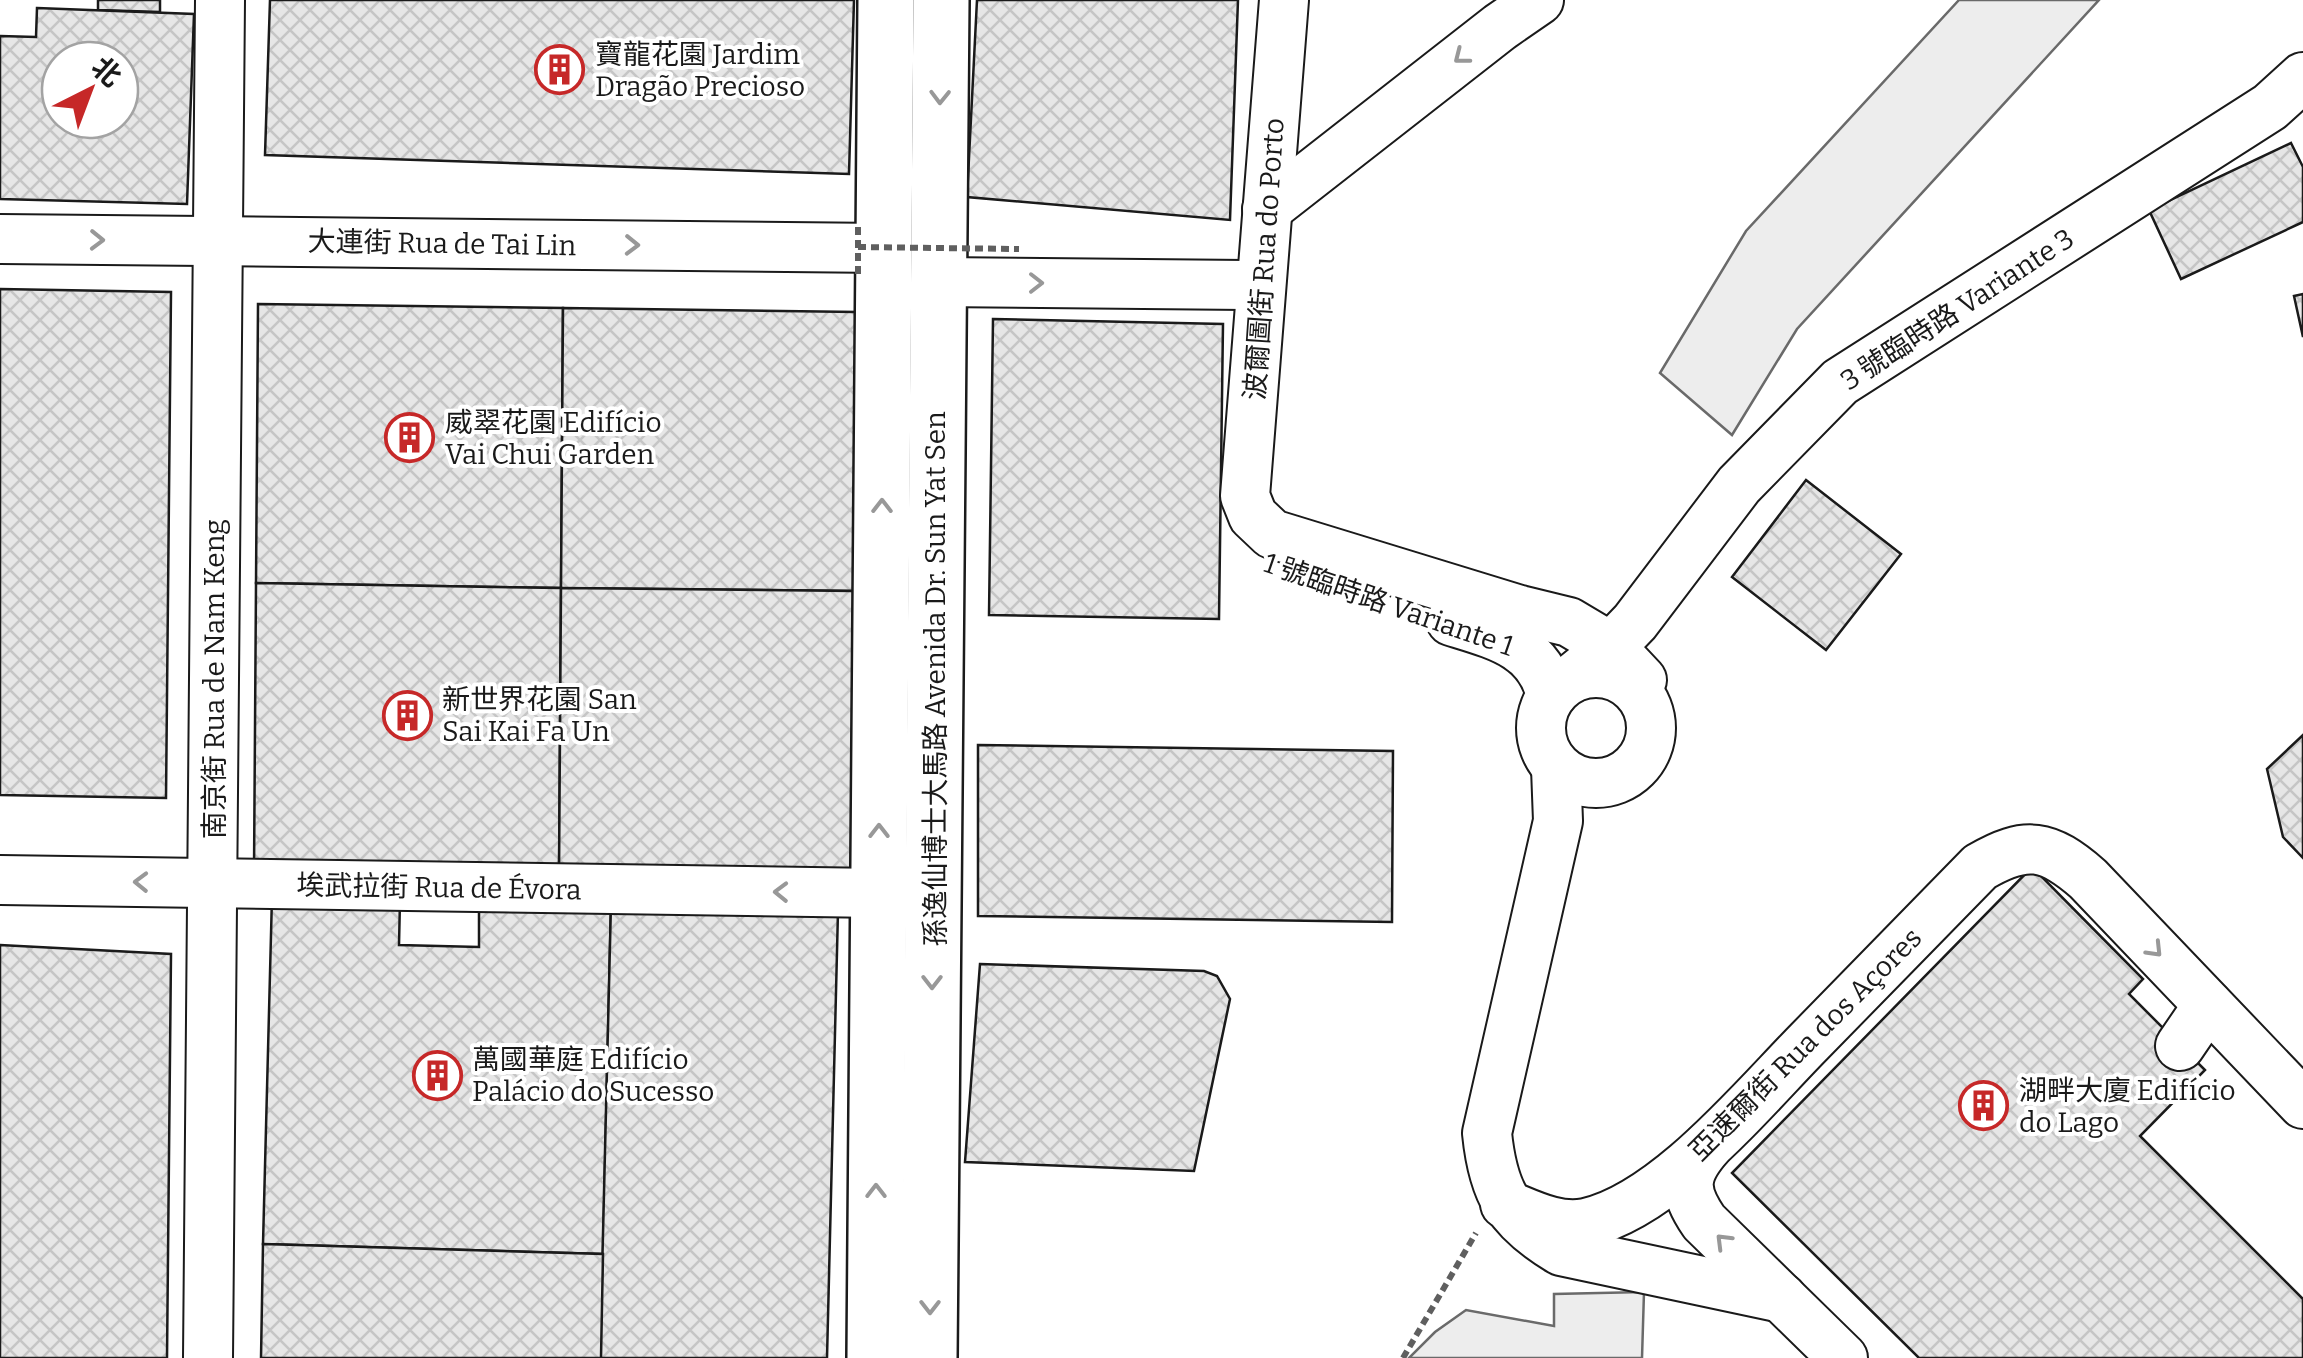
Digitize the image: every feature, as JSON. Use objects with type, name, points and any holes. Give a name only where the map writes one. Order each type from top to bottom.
[{"type":"main road","name":"孫逸仙博士大馬路 Avenida Dr. Sun Yat Sen","points":[[875,1358],[878,893],[864,248],[886,0]]},
{"type":"main road","name":"孫逸仙博士大馬路 Avenida Dr. Sun Yat Sen","points":[[929,1358],[941,0]]},
{"type":"street","name":"南京街 Rua de Nam Keng","points":[[208,1358],[220,0]]},
{"type":"street","name":"波爾圖街 Rua do Porto","points":[[1234,450],[1270,0]]},
{"type":"street","name":"波爾圖街 Rua do Porto","points":[[1253,516],[1245,496],[1284,0]]},
{"type":"street","points":[[1267,210],[1539,0]]},
{"type":"street","name":"3 號臨時路 Variante 3","points":[[1563,686],[1639,650],[1738,485],[1840,382],[2270,107],[2303,78]]},
{"type":"street","name":"大連街 Rua de Tai Lin","points":[[0,239],[864,248]]},
{"type":"street","points":[[938,282],[1246,285]]},
{"type":"street","name":"1 號臨時路 Variante 1","points":[[1234,450],[1232,524],[1251,555],[1272,566],[1502,638],[1536,661],[1547,680],[1563,686]]},
{"type":"street","name":"1 號臨時路 Variante 1","points":[[1253,516],[1272,534],[1520,610],[1569,622],[1618,627],[1639,650]]},
{"type":"street","points":[[1639,650],[1651,724],[1650,744],[1628,774],[1610,782],[1591,784],[1572,779],[1556,768],[1547,755],[1540,725],[1563,686],[1596,673],[1618,677],[1636,690],[1639,650]]},
{"type":"street","points":[[1556,768],[1558,820],[1487,1133],[1490,1170],[1503,1198],[1529,1232],[1561,1251],[1782,1298]]},
{"type":"street","points":[[1547,876],[1573,825],[1610,782]]},
{"type":"street","name":"亞速爾街 Rua dos Açores","points":[[1503,1198],[1548,1222],[1583,1224],[1623,1210],[1675,1174],[1952,922],[1980,868],[2004,853],[2034,847],[2065,859],[2088,879],[2303,1104]]},
{"type":"street","name":"埃武拉街 Rua de Évora","points":[[0,880],[878,893]]},
{"type":"street","points":[[2180,1046],[2208,1005]]},
{"type":"street","points":[[1724,1128],[1697,1159],[1688,1180],[1690,1202],[1704,1222],[1843,1358]]},
{"type":"path","points":[[864,248],[1019,249]]},
{"type":"path","points":[[1403,1358],[1503,1198]]},
{"type":"shaded area","points":[[1959,0],[2099,0],[1797,329],[1732,435],[1660,373],[1746,231]]},
{"type":"shaded area","points":[[1644,1292],[1642,1358],[1409,1358],[1435,1332],[1466,1310],[1554,1326],[1554,1294]]},
{"type":"building","points":[[98,0],[160,0],[160,12],[98,10]]},
{"type":"building","name":"寶龍花園 Jardim Dragão Precioso","points":[[270,0],[854,0],[849,174],[265,155]]},
{"type":"building","points":[[977,0],[1238,0],[1230,220],[967,197]]},
{"type":"building","points":[[37,8],[194,14],[187,204],[0,199],[0,36],[36,37]]},
{"type":"building","points":[[2291,143],[2303,167],[2303,222],[2181,279],[2149,210]]},
{"type":"building","points":[[0,289],[171,292],[166,798],[0,795]]},
{"type":"building","points":[[2303,294],[2303,337],[2294,296]]},
{"type":"building","name":"威翠花園 Edifício Vai Chui Garden","points":[[258,304],[563,308],[561,588],[256,583]]},
{"type":"building","points":[[563,308],[857,312],[855,591],[561,588]]},
{"type":"building","points":[[993,319],[1223,324],[1219,619],[989,615]]},
{"type":"building","points":[[1806,480],[1901,554],[1826,650],[1732,577]]},
{"type":"building","name":"新世界花園 San Sai Kai Fa Un","points":[[256,583],[561,588],[559,877],[254,872]]},
{"type":"building","points":[[561,588],[855,591],[852,881],[559,877]]},
{"type":"building","points":[[2303,735],[2303,858],[2283,837],[2267,769]]},
{"type":"building","points":[[978,745],[1393,751],[1392,922],[978,916]]},
{"type":"building","name":"湖畔大廈 Edifício do Lago","points":[[2032,867],[2143,979],[2129,994],[2205,1070],[2140,1136],[2303,1299],[2303,1358],[1919,1358],[1732,1173]]},
{"type":"building","name":"萬國華庭 Edifício Palácio do Sucesso","points":[[272,896],[400,900],[399,945],[479,947],[479,900],[611,903],[603,1254],[263,1244]]},
{"type":"building","points":[[611,903],[838,911],[827,1358],[600,1358]]},
{"type":"building","points":[[0,945],[171,954],[167,1358],[0,1358]]},
{"type":"building","points":[[980,964],[1204,971],[1217,976],[1230,999],[1194,1171],[965,1162]]},
{"type":"building","points":[[263,1244],[603,1254],[601,1358],[261,1358]]},
{"type":"place","name":"寶龍花園 Jardim Dragão Precioso","points":[[560,70]]},
{"type":"place","name":"威翠花園 Edifício Vai Chui Garden","points":[[410,438]]},
{"type":"place","name":"新世界花園 San Sai Kai Fa Un","points":[[407,715]]},
{"type":"place","name":"萬國華庭 Edifício Palácio do Sucesso","points":[[437,1075]]},
{"type":"place","name":"湖畔大廈 Edifício do Lago","points":[[1984,1106]]}]
